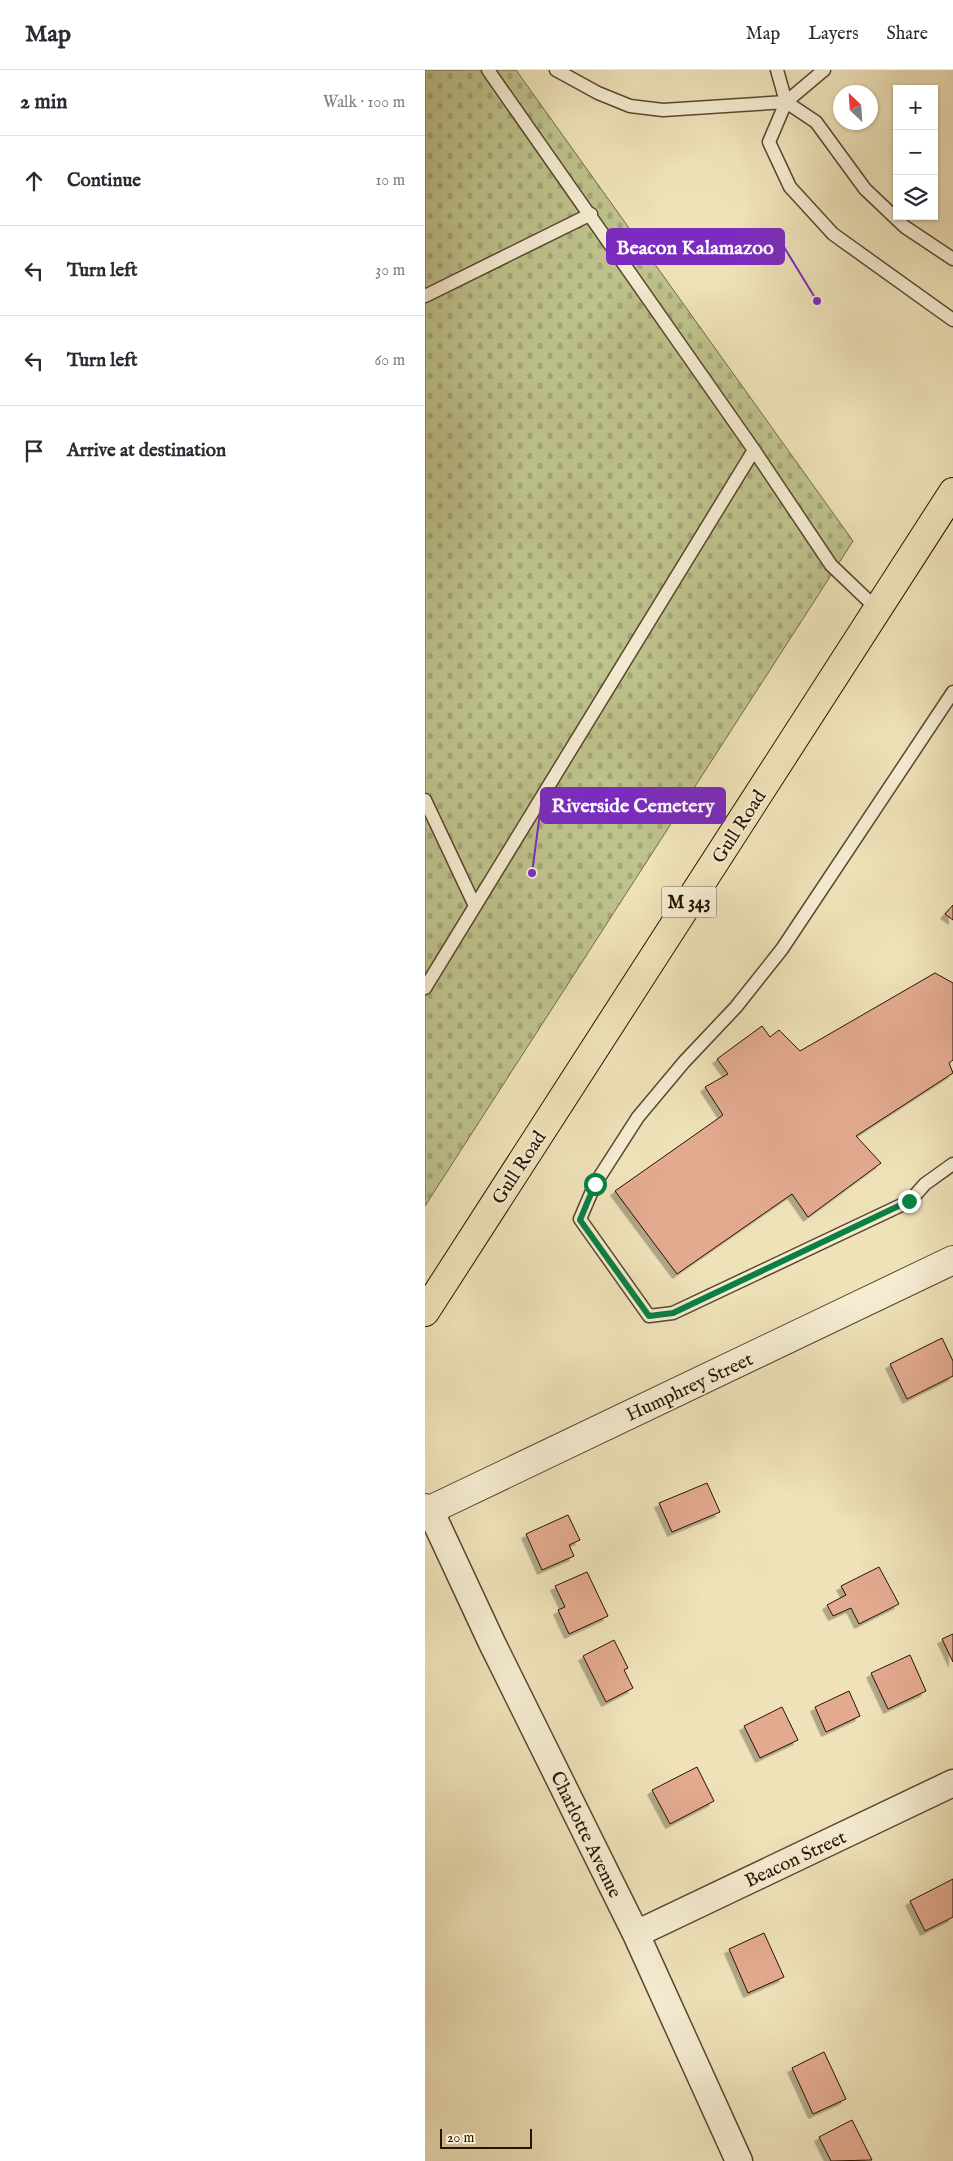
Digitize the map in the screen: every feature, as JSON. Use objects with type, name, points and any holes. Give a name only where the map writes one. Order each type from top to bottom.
[{"type":"main road","name":"Gull Road","points":[[425,1312],[953,492]]},
{"type":"street","name":"Humphrey Street","points":[[427,1509],[953,1260]]},
{"type":"street","name":"Charlotte Avenue","points":[[427,1509],[636,1934],[739,2161]]},
{"type":"street","name":"Beacon Street","points":[[636,1934],[953,1783]]},
{"type":"lane","points":[[488,70],[591,214],[831,565],[877,609]]},
{"type":"lane","points":[[555,70],[598,93],[630,106],[663,110],[786,102],[816,122],[865,188],[905,228],[953,258]]},
{"type":"lane","points":[[777,70],[786,102]]},
{"type":"lane","points":[[824,70],[786,102],[769,142],[790,187],[833,234],[953,320]]},
{"type":"lane","points":[[425,296],[591,214]]},
{"type":"lane","points":[[425,988],[754,450]]},
{"type":"lane","points":[[953,692],[782,949],[736,1008],[684,1062],[638,1117],[595,1184],[580,1220],[649,1316],[673,1313],[909,1201],[925,1184],[953,1164]]},
{"type":"lane","points":[[425,800],[475,906]]},
{"type":"green space","points":[[425,70],[516,70],[853,541],[425,1206]]},
{"type":"building","points":[[953,905],[953,920],[945,914]]},
{"type":"building","points":[[935,973],[953,983],[953,1060],[949,1063],[953,1073],[856,1136],[881,1163],[808,1217],[792,1194],[677,1274],[615,1191],[723,1115],[705,1087],[728,1074],[717,1059],[762,1026],[770,1037],[779,1030],[800,1051]]},
{"type":"building","points":[[942,1338],[953,1361],[953,1376],[907,1399],[890,1364]]},
{"type":"building","points":[[707,1483],[720,1512],[672,1532],[659,1503]]},
{"type":"building","points":[[568,1515],[580,1540],[569,1545],[574,1556],[542,1570],[526,1534]]},
{"type":"building","points":[[879,1567],[899,1604],[859,1624],[851,1608],[833,1616],[827,1605],[846,1595],[841,1586]]},
{"type":"building","points":[[587,1572],[608,1616],[569,1634],[558,1610],[565,1607],[555,1586]]},
{"type":"building","points":[[953,1634],[953,1662],[942,1639]]},
{"type":"building","points":[[614,1640],[628,1668],[624,1670],[633,1688],[606,1702],[583,1656]]},
{"type":"building","points":[[910,1655],[926,1691],[888,1709],[871,1673]]},
{"type":"building","points":[[849,1691],[860,1716],[826,1732],[815,1707]]},
{"type":"building","points":[[782,1707],[798,1740],[760,1758],[744,1726]]},
{"type":"building","points":[[697,1767],[714,1801],[670,1824],[652,1790]]},
{"type":"building","points":[[953,1879],[953,1917],[925,1931],[910,1901]]},
{"type":"building","points":[[764,1933],[784,1977],[748,1993],[729,1949]]},
{"type":"building","points":[[824,2052],[846,2099],[813,2114],[792,2068]]},
{"type":"building","points":[[852,2120],[872,2160],[831,2161],[819,2137]]},
{"type":"place","name":"Beacon Kalamazoo","points":[[817,301]]},
{"type":"place","name":"Riverside Cemetery","points":[[532,873]]},
{"type":"route","points":[[595,1184],[580,1220],[649,1316],[673,1313],[909,1201]]}]
